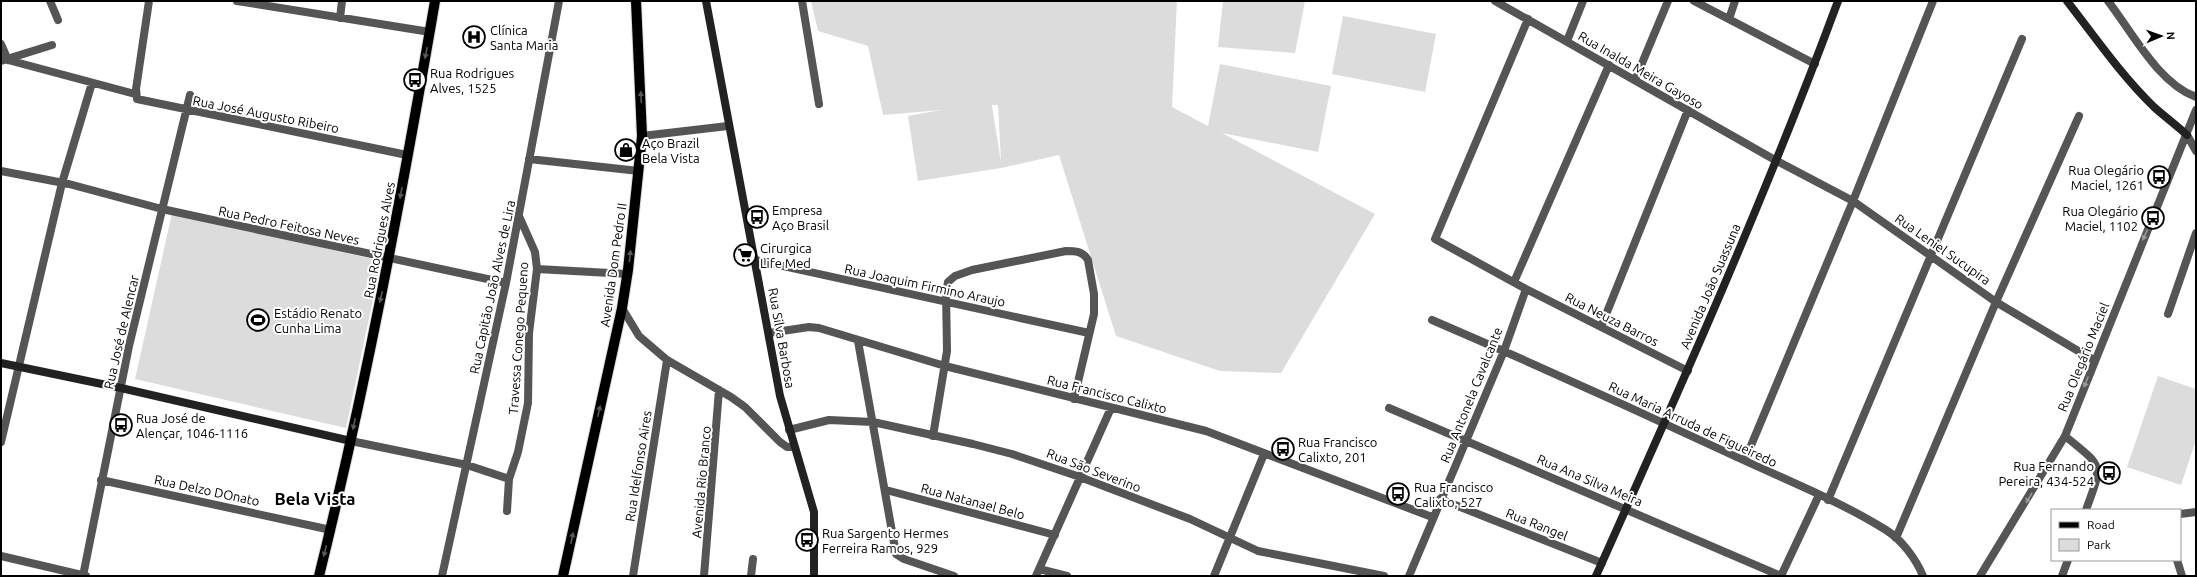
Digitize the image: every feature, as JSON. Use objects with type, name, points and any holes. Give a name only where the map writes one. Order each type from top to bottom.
[{"type":"main road","name":"Rua Rodrigues Alves","points":[[319,576],[351,441],[389,259],[435,1]]},
{"type":"main road","name":"Avenida Dom Pedro II","points":[[563,576],[622,308],[628,274],[642,136],[636,1]]},
{"type":"main road","name":"Rua Silva Barbosa","points":[[706,1],[728,126],[780,396],[794,447],[811,495],[814,512],[814,576]]},
{"type":"main road","name":"Avenida João Suassuna","points":[[1596,576],[1625,508],[1688,371],[1815,64],[1838,1]]},
{"type":"main road","points":[[2067,1],[2130,81],[2153,106],[2187,135]]},
{"type":"main road","points":[[1,363],[121,388],[351,441]]},
{"type":"street","points":[[50,1],[58,20]]},
{"type":"street","points":[[4,61],[135,94],[149,1]]},
{"type":"street","points":[[237,1],[430,32]]},
{"type":"street","points":[[340,18],[342,1]]},
{"type":"street","name":"Rua Capitão João Alves de Lira","points":[[442,576],[506,283],[559,1]]},
{"type":"street","points":[[802,1],[819,104]]},
{"type":"street","name":"Rua Inalda Meira Gayoso","points":[[1495,1],[1775,160]]},
{"type":"street","points":[[1568,42],[1584,1]]},
{"type":"street","points":[[1635,80],[1668,1]]},
{"type":"street","points":[[1694,1],[1815,64]]},
{"type":"street","points":[[1729,19],[1735,1]]},
{"type":"street","points":[[1745,460],[1853,201],[1933,1]]},
{"type":"street","points":[[2108,1],[2151,61],[2183,90],[2196,97]]},
{"type":"street","name":"Rua Neuza Barros","points":[[1528,19],[1434,239],[1526,289],[1688,371]]},
{"type":"street","points":[[1828,500],[1932,256],[2022,39]]},
{"type":"street","points":[[1,44],[4,61]]},
{"type":"street","points":[[4,61],[52,46]]},
{"type":"street","points":[[1514,282],[1608,65]]},
{"type":"street","points":[[1,442],[18,367],[92,83]]},
{"type":"street","name":"Rua José Augusto Ribeiro","points":[[135,94],[137,99],[186,110],[407,155]]},
{"type":"street","name":"Rua José de Alencar","points":[[84,576],[121,388],[190,95]]},
{"type":"street","points":[[1602,327],[1688,110]]},
{"type":"street","name":"Rua Olegário Maciel","points":[[1980,576],[2065,436],[2196,110]]},
{"type":"street","points":[[1896,538],[1996,302],[2079,116]]},
{"type":"street","points":[[642,136],[728,126]]},
{"type":"street","points":[[2187,135],[2196,151]]},
{"type":"street","points":[[529,159],[639,171]]},
{"type":"street","name":"Rua Leniel Sucupira","points":[[1775,160],[1853,201],[1996,302],[2095,361]]},
{"type":"street","name":"Rua Pedro Feitosa Neves","points":[[1,171],[65,184],[162,209],[506,283]]},
{"type":"street","name":"Travessa Conego Pequeno","points":[[506,511],[509,479],[518,452],[528,404],[529,333],[537,269],[534,252],[519,216]]},
{"type":"street","points":[[2168,314],[2196,233]]},
{"type":"street","points":[[933,436],[945,366],[948,337],[946,286],[954,276],[988,266],[1066,251],[1074,251],[1085,255],[1088,260],[1095,303],[1074,399]]},
{"type":"street","name":"Rua Joaquim Firmino Araujo","points":[[755,260],[1089,333]]},
{"type":"street","points":[[537,269],[628,274]]},
{"type":"street","name":"Rua Antonela Cavalcante","points":[[1409,576],[1440,499],[1467,441],[1504,351],[1526,289]]},
{"type":"street","points":[[622,308],[639,336],[667,360],[745,407],[780,442],[787,447],[794,447]]},
{"type":"street","name":"Rua Maria Arruda de Figueiredo","points":[[1432,320],[1664,423],[1819,495],[1886,530],[1896,538],[1917,562],[1923,576]]},
{"type":"street","name":"Rua Francisco Calixto","points":[[769,333],[813,327],[945,366],[1206,431],[1432,518]]},
{"type":"street","points":[[858,341],[874,422],[896,554],[904,559],[954,576]]},
{"type":"street","name":"Rua Idelfonso Aires","points":[[633,576],[667,360]]},
{"type":"street","name":"Avenida Rio Branco","points":[[704,576],[719,390]]},
{"type":"street","points":[[1066,576],[1037,573],[1111,408]]},
{"type":"street","name":"Rua Ana Silva Meira","points":[[1389,408],[1781,576]]},
{"type":"street","name":"Rua São Severino","points":[[789,430],[829,420],[874,422],[1012,454],[1080,477],[1229,536],[1240,544],[1258,551],[1384,576]]},
{"type":"street","points":[[2065,436],[2094,459],[2099,472],[2086,509]]},
{"type":"street","points":[[351,441],[467,465],[509,479]]},
{"type":"street","points":[[1214,576],[1229,536],[1264,454]]},
{"type":"street","name":"Rua Delzo DOnato","points":[[102,480],[331,530]]},
{"type":"street","name":"Rua Natanael Belo","points":[[886,490],[1055,535]]},
{"type":"street","points":[[1781,576],[1819,495]]},
{"type":"street","name":"Rua Rangel","points":[[1440,499],[1602,563]]},
{"type":"street","points":[[2182,513],[2196,512]]},
{"type":"street","points":[[1,556],[84,576]]},
{"type":"street","points":[[751,576],[753,559]]},
{"type":"street","points":[[2062,576],[2068,561]]},
{"type":"street","points":[[2177,561],[2182,576]]},
{"type":"green space","points":[[811,1],[1177,1],[1172,107],[1208,126],[1220,64],[1331,86],[1318,152],[1222,133],[1375,214],[1281,373],[1220,371],[1116,336],[1059,155],[1001,168],[918,181],[908,116],[941,110],[883,115],[868,46],[818,31]],"holes":[[[998,105],[1001,162],[992,106]]]},
{"type":"green space","points":[[1223,1],[1305,1],[1295,53],[1218,47]]},
{"type":"green space","points":[[1343,16],[1436,34],[1425,92],[1332,74]]},
{"type":"green space","name":"Estádio Renato Cunha Lima","points":[[172,213],[381,261],[346,428],[135,379]]},
{"type":"green space","points":[[2158,376],[2196,389],[2196,440],[2181,485],[2127,467]]},
{"type":"place","name":"Clínica Santa Maria","points":[[474,37]]},
{"type":"place","name":"Rua Rodrigues Alves, 1525","points":[[415,80]]},
{"type":"place","name":"Aço Brazil Bela Vista","points":[[626,150]]},
{"type":"place","name":"Rua Olegário Maciel, 1261","points":[[2159,177]]},
{"type":"place","name":"Empresa Aço Brasil","points":[[757,217]]},
{"type":"place","name":"Rua Olegário Maciel, 1102","points":[[2153,218]]},
{"type":"place","name":"Cirurgica Life Med","points":[[745,255]]},
{"type":"place","name":"Estádio Renato Cunha Lima","points":[[258,320]]},
{"type":"place","name":"Rua José de Alençar, 1046-1116","points":[[121,425]]},
{"type":"place","name":"Rua Francisco Calixto, 201","points":[[1283,449]]},
{"type":"place","name":"Rua Fernando Pereira, 434-524","points":[[2109,473]]},
{"type":"place","name":"Rua Francisco Calixto, 527","points":[[1398,494]]},
{"type":"place","name":"Rua Sargento Hermes Ferreira Ramos, 929","points":[[807,540]]},
{"type":"district","name":"Bela Vista","points":[[315,498]]}]
